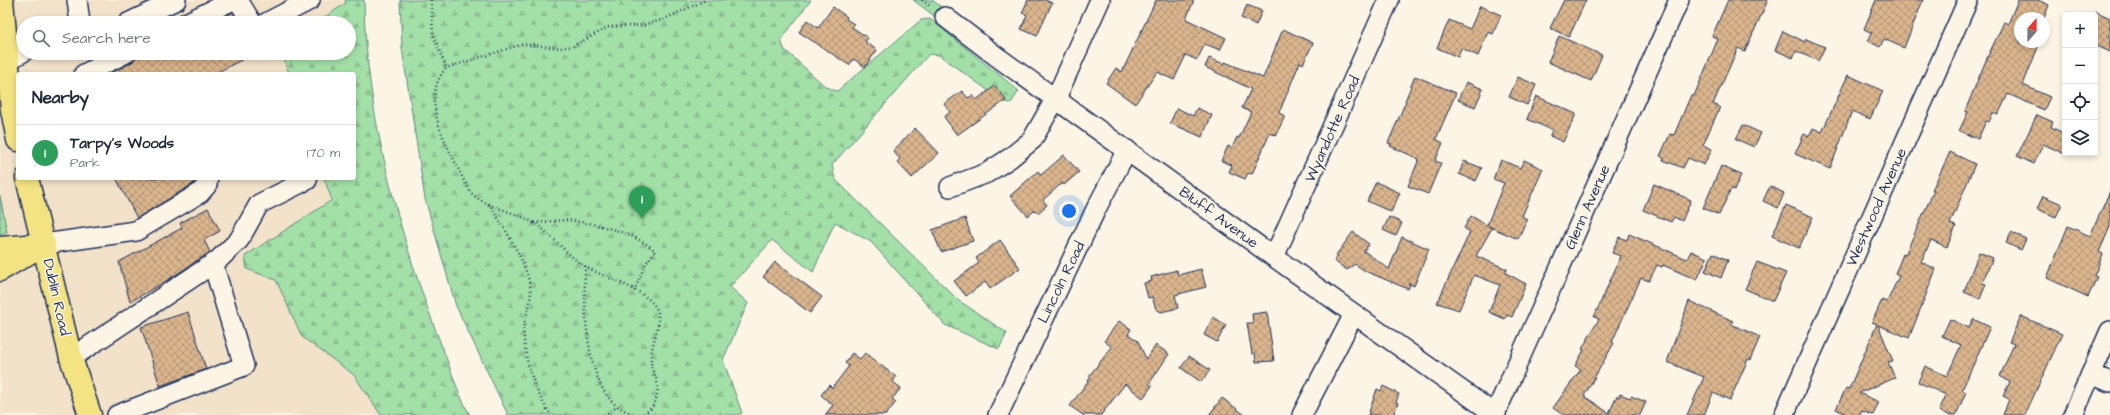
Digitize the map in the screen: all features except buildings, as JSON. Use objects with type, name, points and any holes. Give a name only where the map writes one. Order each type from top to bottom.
[{"type":"main road","points":[[2,0],[16,119]]},
{"type":"main road","name":"Dublin Road","points":[[28,180],[71,358],[90,415]]},
{"type":"main road","points":[[0,248],[44,244]]},
{"type":"main road","points":[[0,270],[44,244]]},
{"type":"street","points":[[77,0],[79,16]]},
{"type":"street","points":[[143,16],[176,0]]},
{"type":"street","points":[[200,16],[233,0]]},
{"type":"street","points":[[238,0],[248,16]]},
{"type":"street","points":[[279,16],[310,0]]},
{"type":"street","points":[[950,187],[987,173],[1010,158],[1032,140],[1056,98],[1100,0]]},
{"type":"street","name":"Wyandotte Road","points":[[1274,258],[1389,0]]},
{"type":"street","name":"Glenn Avenue","points":[[1495,415],[1679,0]]},
{"type":"street","name":"Westwood Avenue","points":[[1784,415],[1968,0]]},
{"type":"street","name":"Bluff Avenue","points":[[945,17],[996,56],[1056,98],[1274,258],[1495,415]]},
{"type":"street","points":[[88,72],[112,60]]},
{"type":"street","name":"Lincoln Road","points":[[998,415],[1094,214],[1127,150]]},
{"type":"street","points":[[44,244],[136,231],[200,193],[207,185],[208,180]]},
{"type":"street","points":[[71,358],[213,264],[239,240],[260,204],[308,180]]},
{"type":"street","points":[[117,415],[244,366],[213,264]]},
{"type":"street","points":[[1302,415],[1354,314]]},
{"type":"street","points":[[2073,415],[2110,331]]},
{"type":"street","points":[[2091,374],[2110,382]]},
{"type":"path","points":[[430,0],[433,34],[446,68]]},
{"type":"path","points":[[585,266],[584,295],[593,368],[600,386],[617,407],[634,415],[643,414],[653,407],[658,394],[657,380],[651,369],[649,356],[658,326],[659,315],[654,304],[634,290],[585,266],[534,223],[519,215],[476,198],[469,189],[444,139],[436,118],[435,92],[440,74],[446,68],[523,44],[560,48],[573,46],[608,27],[642,25],[662,20],[706,0]]},
{"type":"path","points":[[489,204],[508,234],[530,287],[530,302],[524,324],[524,346],[527,361],[534,381],[544,406],[551,415]]},
{"type":"path","points":[[534,223],[574,221],[630,236],[649,244],[655,251],[646,262],[634,290]]},
{"type":"path","points":[[604,415],[617,407]]},
{"type":"shaded area","points":[[0,0],[345,0],[346,3],[326,16],[16,16],[16,60],[284,60],[288,72],[16,72],[16,180],[325,180],[332,200],[245,256],[276,280],[302,337],[354,375],[381,415],[0,415],[0,238],[7,232],[0,196]]},
{"type":"green space","points":[[345,0],[364,0],[366,44],[371,88],[378,132],[388,177],[413,264],[427,306],[458,390],[470,415],[381,415],[354,375],[302,337],[276,280],[247,269],[245,256],[332,200],[325,180],[356,180],[356,72],[288,72],[284,60],[356,60],[356,16],[326,16],[346,3]]},
{"type":"green space","points":[[400,0],[811,0],[781,40],[784,49],[826,87],[837,91],[921,20],[930,19],[1019,91],[1011,103],[1004,102],[939,55],[929,54],[832,165],[835,179],[958,300],[1007,333],[999,349],[945,325],[871,242],[835,222],[813,272],[772,240],[730,287],[748,303],[723,360],[742,413],[737,415],[508,415],[456,306],[425,199],[402,48]]},
{"type":"green space","points":[[913,0],[932,0],[948,12],[941,21]]},
{"type":"green space","points":[[0,196],[7,232],[0,234]]},
{"type":"place","name":"Tarpy's Woods","points":[[642,219]]}]
